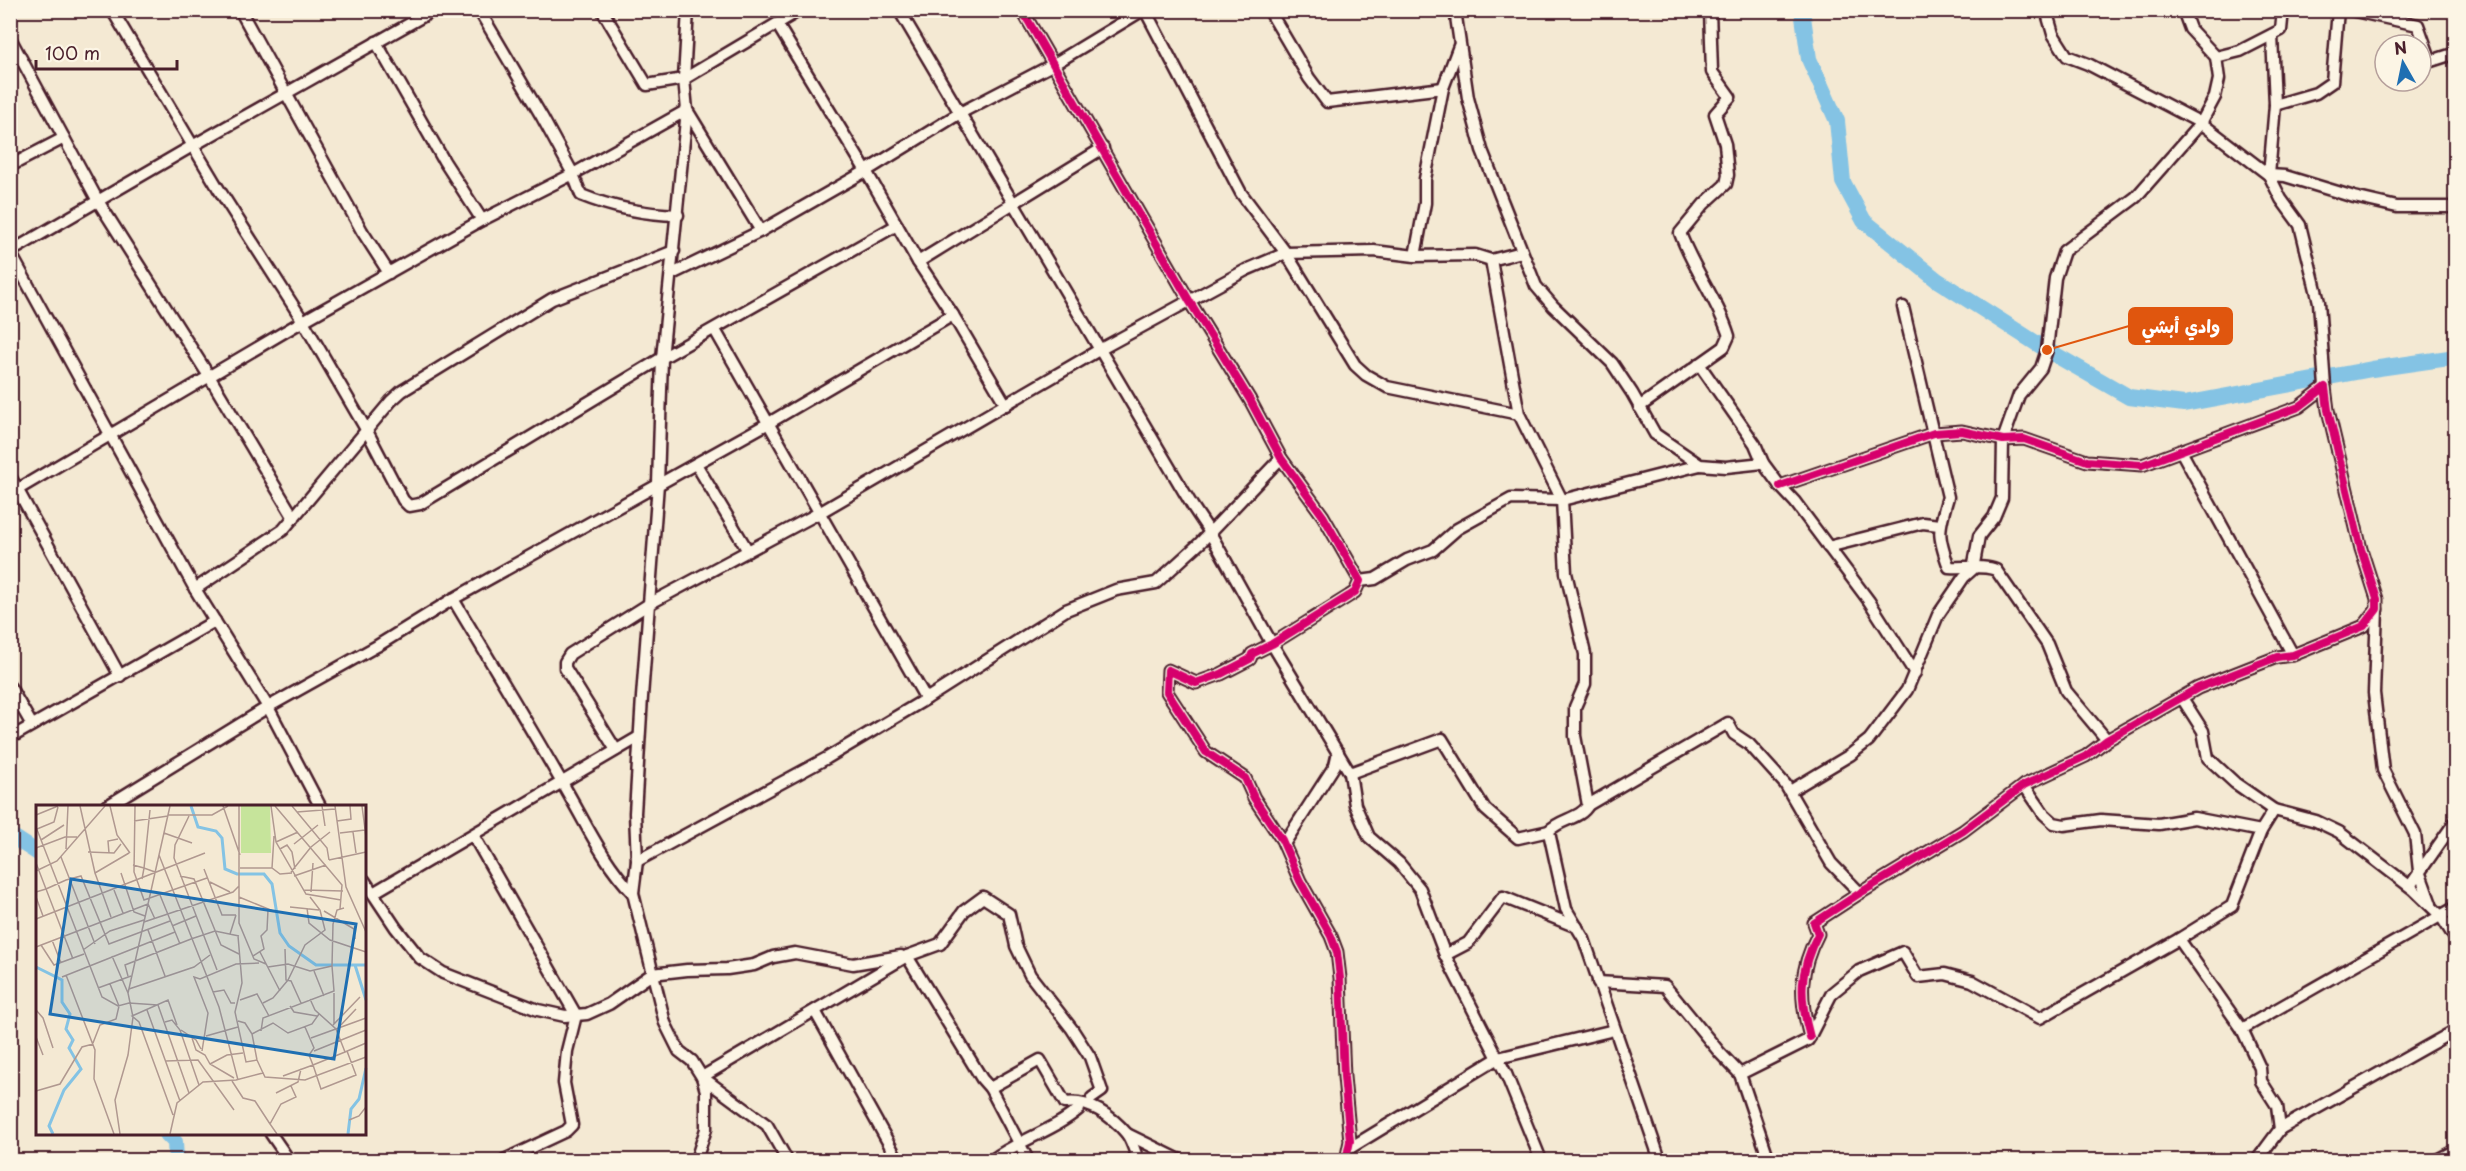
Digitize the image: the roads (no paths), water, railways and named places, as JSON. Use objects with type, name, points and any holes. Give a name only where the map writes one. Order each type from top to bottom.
[{"type":"street","points":[[112,10],[218,188],[303,321],[367,430],[403,500],[409,506],[420,504],[662,358],[897,225]]},
{"type":"street","points":[[240,10],[362,231],[389,273]]},
{"type":"street","points":[[319,805],[268,707],[195,589],[10,252],[434,10]]},
{"type":"street","points":[[479,10],[573,174],[581,195],[600,203],[648,214],[678,214]]},
{"type":"street","points":[[602,10],[647,85],[684,79],[800,10]]},
{"type":"street","points":[[688,10],[684,79],[687,110],[662,358],[658,484],[639,737],[635,813],[637,861],[633,893],[664,1023],[679,1051],[692,1061],[702,1077],[706,1091],[706,1122],[696,1161]]},
{"type":"street","points":[[899,10],[1350,773],[1355,805],[1369,837],[1399,862],[1420,889],[1445,956],[1498,1058],[1541,1161]]},
{"type":"street","points":[[1022,10],[1190,302],[1250,400],[1281,458],[1323,516],[1360,581]]},
{"type":"street","points":[[672,273],[761,231],[866,171],[960,113],[1054,64],[1144,10],[1241,193],[1286,253],[1355,365],[1366,375],[1387,387],[1519,414]]},
{"type":"street","points":[[1269,10],[1309,78],[1327,102],[1443,88]]},
{"type":"street","points":[[1455,10],[1468,98],[1482,150],[1536,286],[1553,306],[1612,363],[1655,434],[1700,465]]},
{"type":"street","points":[[1639,407],[1724,347],[1729,336],[1724,320],[1685,248],[1680,233],[1704,204],[1726,184],[1728,175],[1725,144],[1715,114],[1730,97],[1712,72],[1710,10]]},
{"type":"street","points":[[2046,10],[2053,34],[2067,56],[2088,64],[2201,123],[2270,175],[2281,199],[2300,225],[2319,302],[2328,410],[2361,549],[2377,599],[2374,693],[2383,770],[2415,834],[2420,871],[2432,907]]},
{"type":"street","points":[[1790,792],[1851,755],[1869,740],[1907,690],[1938,615],[1964,577],[1974,569],[1979,536],[1994,517],[2002,498],[2003,440],[2019,395],[2041,368],[2052,321],[2055,278],[2064,251],[2136,196],[2201,123],[2215,97],[2218,79],[2216,57],[2214,52],[2190,29],[2183,10]]},
{"type":"street","points":[[2216,57],[2240,51],[2281,30],[2283,10]]},
{"type":"street","points":[[2275,105],[2316,93],[2332,82],[2338,10]]},
{"type":"street","points":[[2350,10],[2418,24],[2431,61],[2456,53]]},
{"type":"street","points":[[777,24],[1006,405]]},
{"type":"street","points":[[2270,175],[2275,105],[2271,35]]},
{"type":"street","points":[[10,38],[98,201],[209,376],[294,518]]},
{"type":"street","points":[[376,42],[444,161],[482,220]]},
{"type":"street","points":[[1415,256],[1425,203],[1425,179],[1443,88],[1459,44]]},
{"type":"street","points":[[15,492],[303,321],[482,220],[573,174],[687,110]]},
{"type":"street","points":[[687,110],[761,231]]},
{"type":"street","points":[[10,166],[64,138]]},
{"type":"street","points":[[918,262],[1102,148]]},
{"type":"street","points":[[2270,175],[2285,176],[2354,197],[2397,207],[2456,207]]},
{"type":"street","points":[[195,589],[272,539],[294,518],[315,490],[402,391],[552,299],[674,251]]},
{"type":"street","points":[[616,750],[565,668],[565,662],[570,654],[650,604],[819,513],[1099,350],[1246,270],[1286,253],[1374,251],[1415,256],[1475,255],[1491,260],[1522,252]]},
{"type":"street","points":[[1491,260],[1519,414],[1562,500],[1566,573],[1585,654],[1585,684],[1575,707],[1575,736],[1588,805]]},
{"type":"street","points":[[1903,307],[1948,497],[1939,525],[1940,542],[1949,567],[1974,569],[1989,566],[1996,570],[2048,644],[2066,691],[2107,740]]},
{"type":"street","points":[[109,805],[268,707],[377,646],[453,599],[767,424],[952,315]]},
{"type":"street","points":[[715,330],[926,699]]},
{"type":"street","points":[[1699,364],[1755,444],[1763,463],[1869,601],[1914,673]]},
{"type":"street","points":[[1780,486],[1934,433],[1962,431],[2003,440],[2024,439],[2087,461],[2142,465],[2299,407],[2325,387]]},
{"type":"street","points":[[2181,452],[2293,655]]},
{"type":"street","points":[[637,861],[818,763],[926,699],[1066,610],[1116,590],[1156,583],[1200,543],[1281,458]]},
{"type":"street","points":[[1360,581],[1375,579],[1407,560],[1433,550],[1457,529],[1511,499],[1562,500],[1700,465],[1726,467],[1763,463]]},
{"type":"street","points":[[696,464],[748,551]]},
{"type":"street","points":[[10,476],[15,492],[120,676]]},
{"type":"street","points":[[1828,547],[1923,523],[1939,525]]},
{"type":"street","points":[[1346,1161],[1350,1148],[1337,952],[1331,936],[1300,881],[1284,844],[1254,798],[1245,778],[1206,752],[1167,692],[1168,670],[1196,683],[1221,675],[1250,659],[1256,651],[1272,644],[1349,596],[1355,591],[1360,581]]},
{"type":"street","points":[[453,599],[615,875],[633,893]]},
{"type":"street","points":[[1810,1037],[1801,999],[1808,953],[1818,934],[1814,923],[1860,892],[1963,831],[2024,785],[2086,756],[2107,740],[2198,688],[2277,657],[2293,655],[2364,626],[2377,609]]},
{"type":"street","points":[[10,738],[215,621]]},
{"type":"street","points":[[10,687],[32,725]]},
{"type":"street","points":[[2182,698],[2204,731],[2208,758],[2235,783],[2274,810],[2316,822],[2339,832],[2410,886],[2441,915],[2456,940]]},
{"type":"street","points":[[1350,773],[1442,739],[1485,809],[1518,838],[1549,831],[1554,826],[1584,811],[1588,805],[1728,723],[1734,734],[1749,744],[1790,792],[1831,863],[1860,892]]},
{"type":"street","points":[[373,893],[639,737]]},
{"type":"street","points":[[1284,844],[1335,765],[1338,752]]},
{"type":"street","points":[[2024,785],[2044,814],[2054,823],[2064,825],[2101,820],[2158,824],[2194,818],[2261,831]]},
{"type":"street","points":[[1740,1074],[1801,1045],[1810,1037],[1832,993],[1859,971],[1903,952],[1910,960],[1918,977],[1945,974],[1972,981],[2040,1018],[2232,906],[2261,831],[2274,810]]},
{"type":"street","points":[[2410,886],[2456,820]]},
{"type":"street","points":[[1549,831],[1566,909],[1584,939],[1660,1161]]},
{"type":"street","points":[[473,835],[576,1015],[567,1051],[564,1083],[572,1125],[566,1131],[504,1161]]},
{"type":"street","points":[[366,883],[396,928],[420,958],[443,973],[538,1010],[565,1016],[587,1014],[609,1004],[652,974],[727,969],[754,965],[773,957],[795,953],[853,964],[907,956]]},
{"type":"street","points":[[702,1077],[907,956],[940,944],[963,911],[983,897],[1009,914],[1016,946],[1030,975],[1072,1029],[1089,1057],[1101,1091],[1092,1098]]},
{"type":"street","points":[[1445,956],[1468,943],[1503,897],[1577,927]]},
{"type":"street","points":[[2242,1029],[2456,907]]},
{"type":"street","points":[[2179,939],[2242,1029],[2260,1068],[2261,1081],[2277,1106],[2280,1129]]},
{"type":"street","points":[[907,956],[982,1079],[990,1088],[1028,1161]]},
{"type":"street","points":[[1598,982],[1665,986],[1740,1074],[1769,1161]]},
{"type":"street","points":[[815,1011],[898,1161]]},
{"type":"street","points":[[1350,1148],[1498,1058],[1614,1030]]},
{"type":"street","points":[[2257,1161],[2280,1129],[2456,1030]]},
{"type":"street","points":[[990,1088],[1040,1060],[1065,1103],[1084,1103],[1095,1107],[1126,1134],[1180,1161]]},
{"type":"street","points":[[702,1077],[767,1125],[788,1161]]},
{"type":"street","points":[[992,1161],[1019,1143],[1071,1117],[1079,1109]]},
{"type":"street","points":[[1126,1134],[1138,1161]]},
{"type":"street","points":[[272,1135],[289,1161]]},
{"type":"street","points":[[2438,1161],[2456,1150]]},
{"type":"waterway","points":[[1802,10],[1809,59],[1837,121],[1843,182],[1864,221],[1937,280],[2047,350],[2129,397],[2184,404],[2372,369],[2456,357]]},
{"type":"waterway","points":[[10,835],[36,852]]},
{"type":"waterway","points":[[168,1135],[175,1142],[176,1160]]},
{"type":"place","name":"وادي أبشي","points":[[2047,350]]}]
